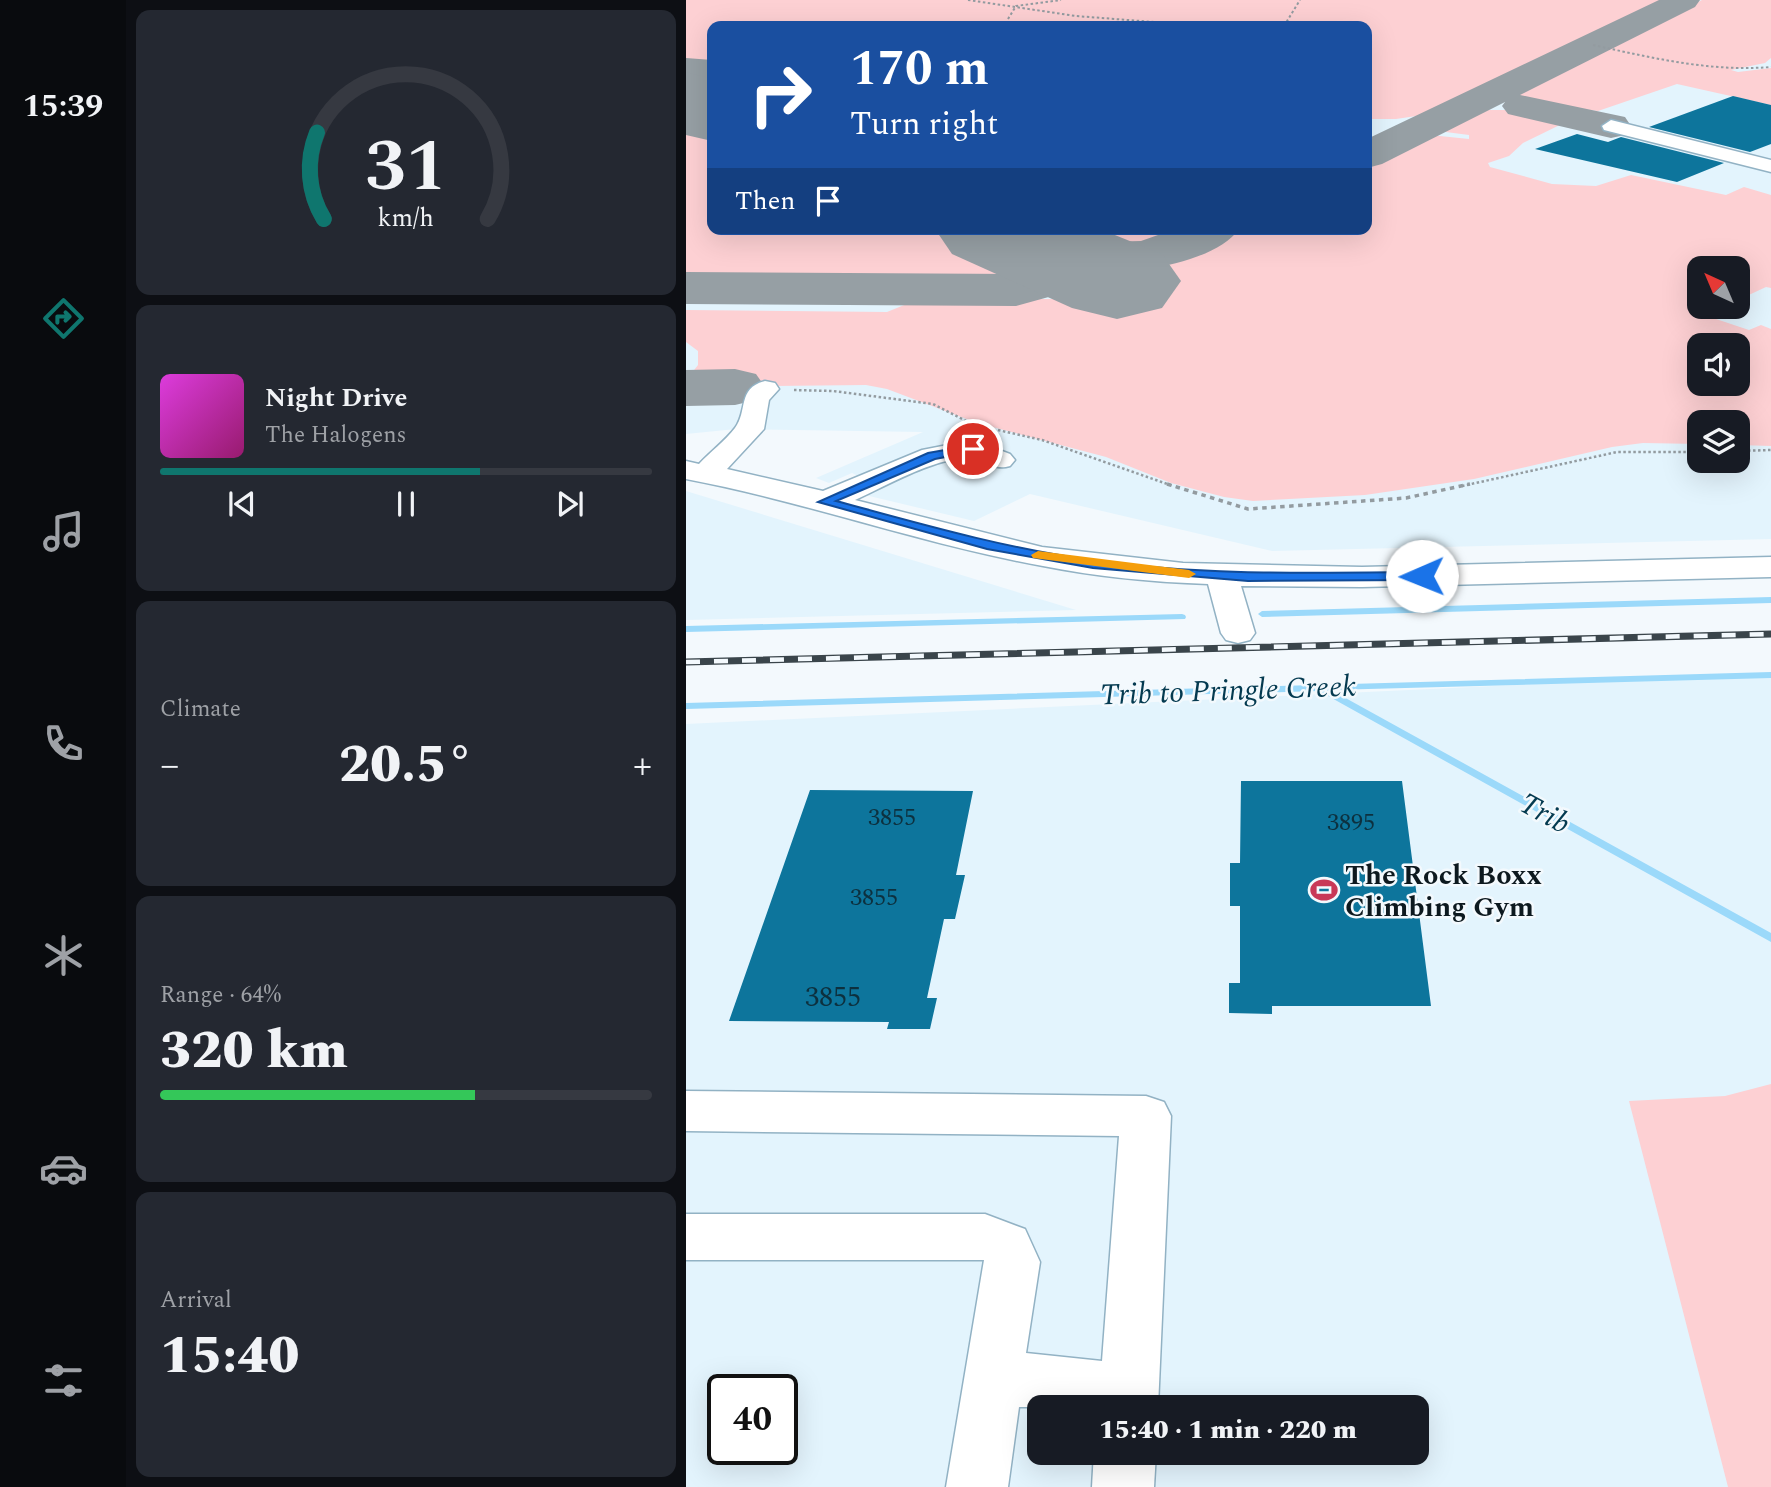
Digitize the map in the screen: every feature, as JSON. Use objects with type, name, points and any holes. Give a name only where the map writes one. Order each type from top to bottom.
[{"type":"street","points":[[1611,125],[1768,166]]},
{"type":"street","points":[[734,387],[765,389]]},
{"type":"street","points":[[696,472],[750,429],[756,398],[765,389]]},
{"type":"street","points":[[824,502],[932,456],[973,449],[1000,460]]},
{"type":"street","points":[[696,472],[824,502],[933,532],[1037,555],[1133,569],[1222,576],[1345,578],[1771,568]]},
{"type":"street","points":[[1222,576],[1238,633]]},
{"type":"street","points":[[686,1111],[1146,1116],[1128,1395]]},
{"type":"street","points":[[686,1237],[985,1237],[1006,1245],[1012,1262],[977,1487]]},
{"type":"street","points":[[993,1377],[1103,1395]]},
{"type":"street","points":[[1123,1487],[1124,1465]]},
{"type":"path","points":[[968,0],[1076,16],[1141,21]]},
{"type":"path","points":[[1016,6],[1061,0]]},
{"type":"path","points":[[1287,21],[1300,0]]},
{"type":"path","points":[[1009,19],[1016,6]]},
{"type":"path","points":[[1593,45],[1686,65],[1736,70],[1769,67],[1771,62]]},
{"type":"path","points":[[765,389],[833,391],[933,404],[971,424],[983,427]]},
{"type":"path","points":[[995,429],[1042,440],[1146,478],[1248,509],[1406,498],[1617,452],[1687,452]]},
{"type":"path","points":[[1750,451],[1771,450]]},
{"type":"shaded area","points":[[686,0],[1771,0],[1771,539],[1272,551],[1030,494],[974,521],[865,495],[862,478],[852,473],[829,483],[816,478],[923,432],[736,429],[686,434]]},
{"type":"shaded area","points":[[686,0],[1669,0],[1430,114],[1396,119],[1372,119],[1372,21],[707,21],[707,65],[686,63]]},
{"type":"shaded area","points":[[1702,0],[1771,0],[1771,58],[1765,63],[1731,70],[1738,72],[1771,68],[1771,105],[1677,84],[1598,111],[1534,103],[1516,96],[1520,90]]},
{"type":"shaded area","points":[[1483,110],[1510,110],[1568,121],[1523,143],[1509,156],[1488,163],[1490,167],[1552,184],[1596,186],[1631,175],[1726,195],[1744,187],[1771,195],[1771,288],[1766,287],[1750,294],[1750,256],[1687,256],[1687,319],[1716,319],[1749,330],[1761,325],[1771,329],[1771,446],[1750,445],[1750,410],[1687,410],[1687,444],[1643,443],[1612,447],[1474,479],[1365,495],[1253,501],[1224,497],[1171,483],[1106,457],[977,423],[887,389],[866,385],[773,386],[744,381],[709,381],[691,374],[698,365],[698,351],[686,342],[686,310],[887,312],[919,299],[1061,299],[1165,265],[1226,235],[1372,235],[1372,164],[1430,135],[1469,139],[1469,135],[1438,131]]},
{"type":"shaded area","points":[[686,120],[707,130],[707,235],[952,235],[1012,261],[1019,270],[1001,281],[980,283],[686,279]]},
{"type":"shaded area","points":[[1066,235],[1175,235],[1135,248],[1104,247]]},
{"type":"shaded area","points":[[686,491],[1076,610],[686,620]]},
{"type":"shaded area","points":[[1771,673],[1771,1487],[686,1487],[686,724]]},
{"type":"shaded area","points":[[1771,1084],[1771,1487],[1728,1487],[1629,1101],[1725,1096]]},
{"type":"building","points":[[1733,96],[1771,105],[1771,144],[1750,152],[1649,127]]},
{"type":"building","points":[[1577,134],[1608,142],[1621,137],[1724,163],[1677,182],[1535,149]]},
{"type":"building","points":[[1241,781],[1402,781],[1431,1006],[1272,1006],[1272,1014],[1229,1013],[1229,983],[1240,983],[1240,906],[1230,906],[1230,863],[1240,863]]},
{"type":"building","points":[[810,790],[973,791],[956,875],[965,875],[955,919],[944,919],[927,998],[937,998],[930,1029],[887,1029],[889,1022],[729,1021]]},
{"type":"waterway","name":"Trib to Pringle Creek","points":[[1262,614],[1771,600]]},
{"type":"waterway","name":"Trib to Pringle Creek","points":[[686,629],[1182,617]]},
{"type":"waterway","name":"Trib to Pringle Creek","points":[[686,706],[1771,675]]},
{"type":"waterway","name":"Trib","points":[[1322,689],[1771,938]]},
{"type":"taxiway","points":[[1372,153],[1684,0]]},
{"type":"taxiway","points":[[686,69],[707,71]]},
{"type":"taxiway","points":[[1522,106],[1611,126]]},
{"type":"taxiway","points":[[686,288],[1016,290],[1056,279],[1061,275],[1062,258],[1106,259],[1141,256],[1174,247],[1201,235]]},
{"type":"taxiway","points":[[686,388],[735,387]]},
{"type":"runway","points":[[686,101],[707,110]]},
{"type":"runway","points":[[1008,235],[1117,281]]},
{"type":"railway","points":[[686,662],[1771,634]]},
{"type":"slow traffic","points":[[1038,555],[1189,574]]},
{"type":"place","name":"The Rock Boxx Climbing Gym","points":[[1324,890]]},
{"type":"route","points":[[973,449],[932,456],[824,502],[987,545],[1093,564],[1248,577],[1422,576]]}]
